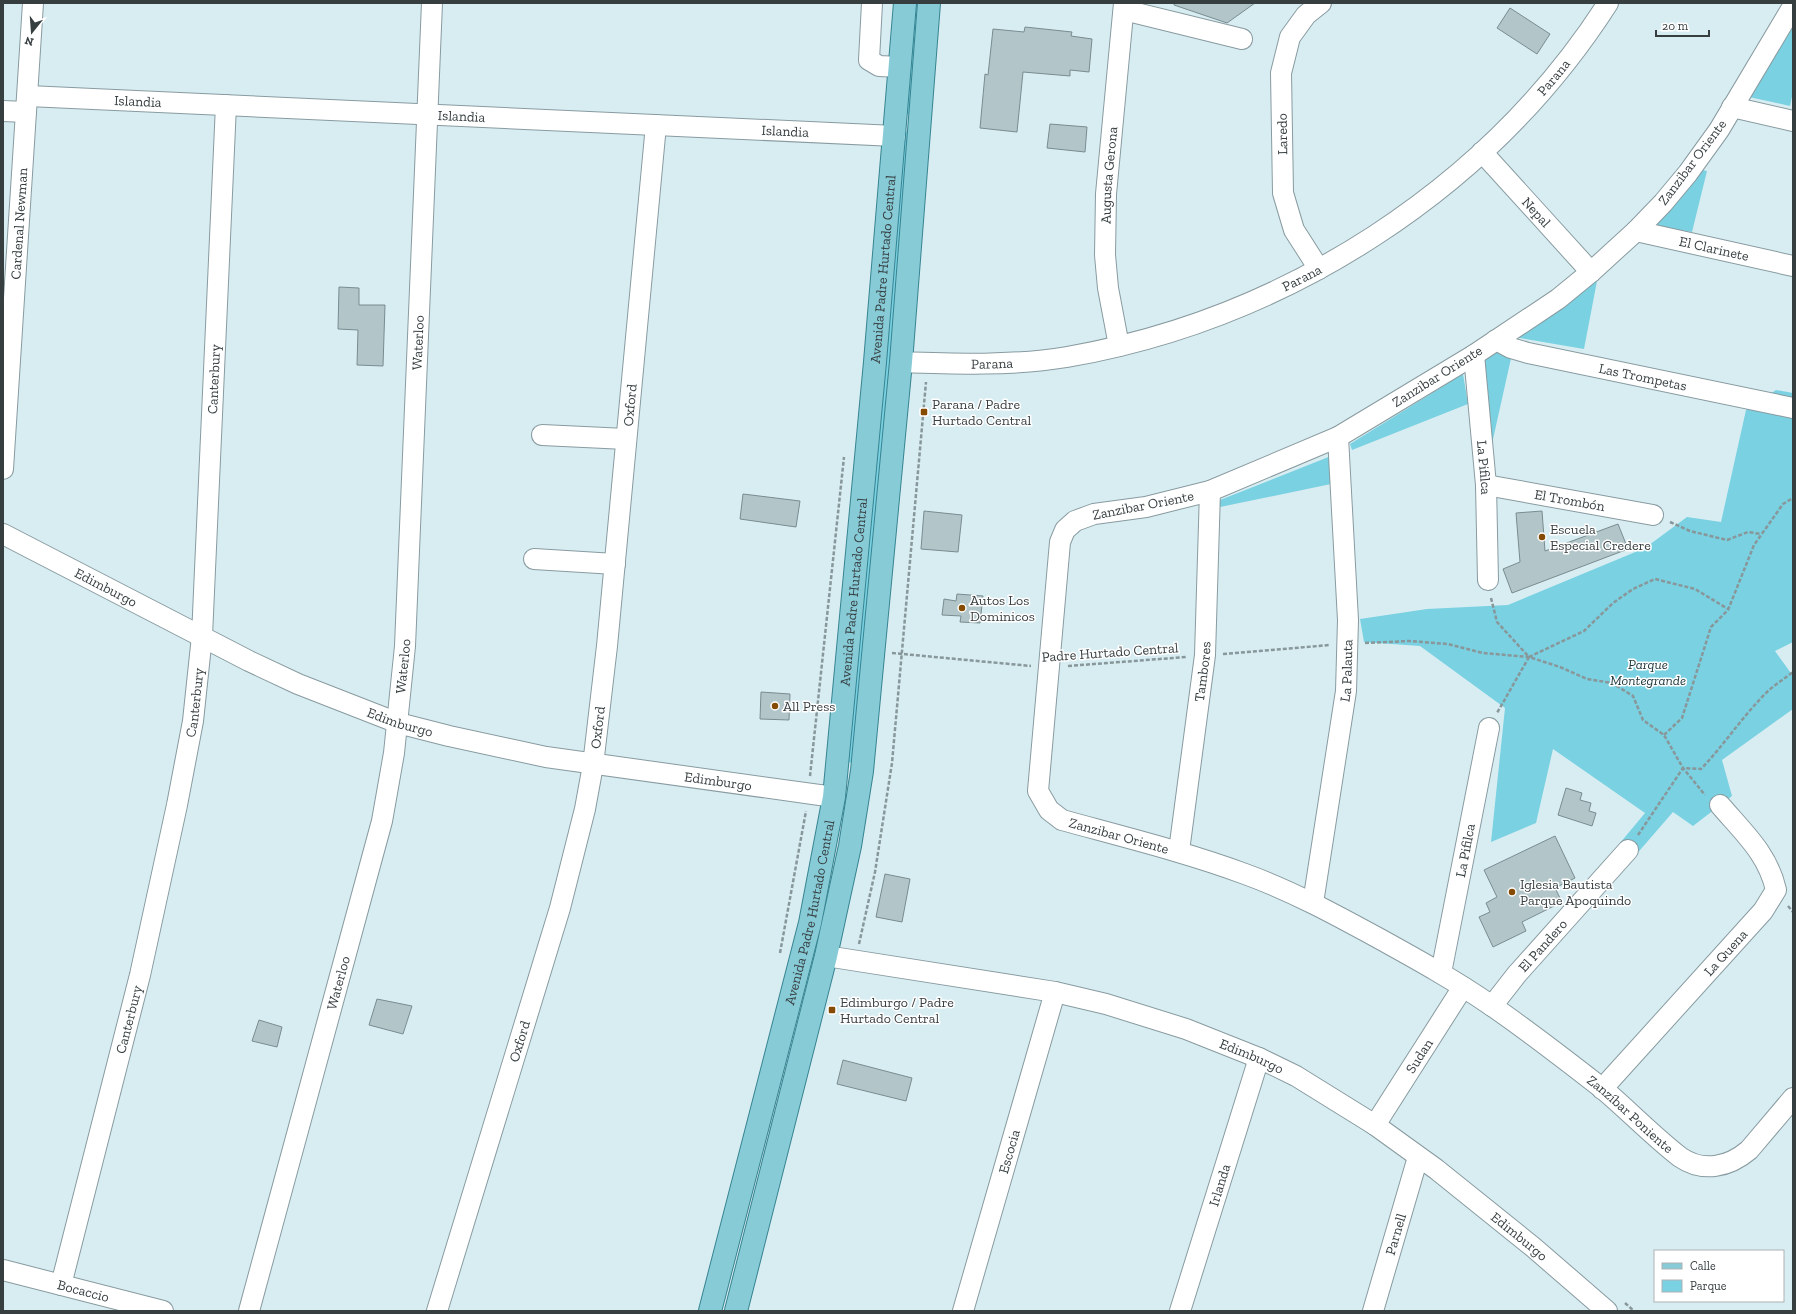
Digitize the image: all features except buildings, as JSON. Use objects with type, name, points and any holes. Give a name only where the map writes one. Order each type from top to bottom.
[{"type":"main road","name":"Avenida Padre Hurtado Central","points":[[710,1311],[810,924],[834,797],[895,136],[905,3]]},
{"type":"main road","name":"Avenida Padre Hurtado Central","points":[[736,1311],[826,956],[850,846],[862,771],[900,362],[930,3]]},
{"type":"street","name":"Cardenal Newman","points":[[3,469],[9,272],[27,104],[33,3]]},
{"type":"street","name":"Waterloo","points":[[249,1311],[372,860],[389,783],[398,723],[405,638],[432,3]]},
{"type":"street","points":[[872,3],[869,60],[879,66],[900,67]]},
{"type":"street","name":"Laredo","points":[[1319,269],[1294,230],[1283,193],[1281,73],[1290,37],[1306,15],[1321,3]]},
{"type":"street","name":"Parana","points":[[900,362],[972,364],[1019,362],[1066,357],[1119,346],[1188,326],[1242,306],[1319,269],[1388,227],[1447,183],[1482,152],[1545,87],[1573,52],[1608,3]]},
{"type":"street","points":[[1124,6],[1242,39]]},
{"type":"street","name":"Augusta Gerona","points":[[1119,346],[1108,288],[1105,255],[1106,209],[1124,6]]},
{"type":"street","name":"Zanzibar Oriente","points":[[1463,987],[1441,973],[1313,903],[1246,874],[1179,851],[1062,820],[1049,810],[1038,791],[1060,542],[1065,530],[1075,521],[1094,514],[1146,507],[1210,491],[1338,436],[1474,354],[1558,299],[1636,232],[1688,173],[1732,107],[1793,6]]},
{"type":"street","name":"Islandia","points":[[3,111],[27,104],[226,105],[895,136]]},
{"type":"street","name":"Canterbury","points":[[61,1285],[140,975],[177,806],[192,721],[202,636],[226,105]]},
{"type":"street","points":[[1732,107],[1793,121]]},
{"type":"street","name":"Oxford","points":[[437,1311],[560,908],[585,809],[593,765],[615,564],[656,125]]},
{"type":"street","name":"Nepal","points":[[1482,152],[1591,272]]},
{"type":"street","name":"El Clarinete","points":[[1636,232],[1793,266]]},
{"type":"street","name":"Las Trompetas","points":[[1496,340],[1511,348],[1528,354],[1793,408]]},
{"type":"street","name":"La Pifilca","points":[[1474,354],[1486,485],[1488,580]]},
{"type":"street","points":[[542,435],[626,439]]},
{"type":"street","name":"La Palauta","points":[[1313,903],[1346,691],[1348,644],[1338,436]]},
{"type":"street","name":"El Trombón","points":[[1486,485],[1654,515]]},
{"type":"street","name":"Tambores","points":[[1179,851],[1205,656],[1210,491]]},
{"type":"street","name":"Edimburgo","points":[[3,534],[298,684],[398,723],[500,748],[593,765],[834,797]]},
{"type":"street","points":[[534,559],[615,564]]},
{"type":"street","name":"La Pifilca","points":[[1441,973],[1489,728]]},
{"type":"street","name":"La Quena","points":[[1602,1089],[1763,911],[1776,890],[1772,873],[1764,857],[1720,805]]},
{"type":"street","name":"El Pandero","points":[[1492,1006],[1517,974],[1628,850]]},
{"type":"street","name":"Edimburgo","points":[[826,956],[1055,992],[1106,1004],[1186,1029],[1259,1058],[1296,1076],[1375,1125],[1533,1248],[1607,1311]]},
{"type":"street","name":"Zanzíbar Poniente","points":[[1463,987],[1492,1006],[1602,1089],[1679,1155],[1693,1164],[1712,1167],[1731,1163],[1749,1150],[1793,1098]]},
{"type":"street","name":"Sudan","points":[[1375,1125],[1463,987]]},
{"type":"street","name":"Escocia","points":[[963,1311],[1055,992]]},
{"type":"street","name":"Irlanda","points":[[1180,1311],[1259,1058]]},
{"type":"street","name":"Parnell","points":[[1373,1311],[1418,1157]]},
{"type":"street","name":"Bocaccio","points":[[3,1270],[158,1310]]},
{"type":"path","points":[[780,954],[808,794],[845,449]]},
{"type":"path","points":[[1720,805],[1703,794],[1682,768],[1664,735],[1682,718],[1711,627],[1728,610],[1754,545],[1782,504],[1793,498]]},
{"type":"path","points":[[1654,515],[1690,531],[1727,540],[1748,532],[1761,534]]},
{"type":"path","points":[[1489,728],[1529,657],[1584,631],[1613,603],[1633,589],[1655,579],[1695,589],[1728,610]]},
{"type":"path","points":[[1488,580],[1497,622],[1529,657]]},
{"type":"path","name":"Padre Hurtado Central","points":[[874,651],[1048,668],[1348,644],[1409,641],[1448,644],[1483,653],[1529,657],[1560,667],[1587,679],[1612,683],[1633,696],[1642,720],[1664,735]]},
{"type":"path","points":[[1682,768],[1701,769],[1718,751],[1766,692],[1793,672]]},
{"type":"path","points":[[1628,850],[1682,768]]},
{"type":"green space","points":[[915,3],[919,3],[910,114],[906,114]]},
{"type":"green space","points":[[1793,23],[1793,92],[1790,106],[1749,97]]},
{"type":"green space","points":[[904,131],[909,132],[888,385],[852,763],[848,762],[878,447]]},
{"type":"green space","points":[[1702,170],[1707,171],[1692,232],[1655,226]]},
{"type":"green space","points":[[1597,281],[1584,349],[1514,337]]},
{"type":"green space","points":[[1495,350],[1512,354],[1489,457],[1482,355]]},
{"type":"green space","points":[[1463,374],[1468,404],[1352,450],[1350,444]]},
{"type":"green space","name":"Parque Montegrande","points":[[1776,390],[1793,393],[1793,642],[1775,651],[1793,676],[1793,709],[1722,760],[1732,796],[1693,826],[1673,812],[1634,857],[1620,843],[1645,813],[1553,749],[1536,823],[1491,842],[1505,708],[1420,646],[1364,642],[1360,619],[1427,609],[1508,605],[1645,548],[1687,517],[1721,522],[1746,410]]},
{"type":"green space","points":[[1331,456],[1331,484],[1220,507],[1220,500]]},
{"type":"place","name":"Parana / Padre Hurtado Central","points":[[924,412]]},
{"type":"place","name":"Escuela Especial Credere","points":[[1542,537]]},
{"type":"place","name":"Autos Los Dominicos","points":[[962,608]]},
{"type":"place","name":"All Press","points":[[775,706]]},
{"type":"place","name":"Iglesia Bautista Parque Apoquindo","points":[[1512,892]]},
{"type":"place","name":"Edimburgo / Padre Hurtado Central","points":[[832,1010]]}]
